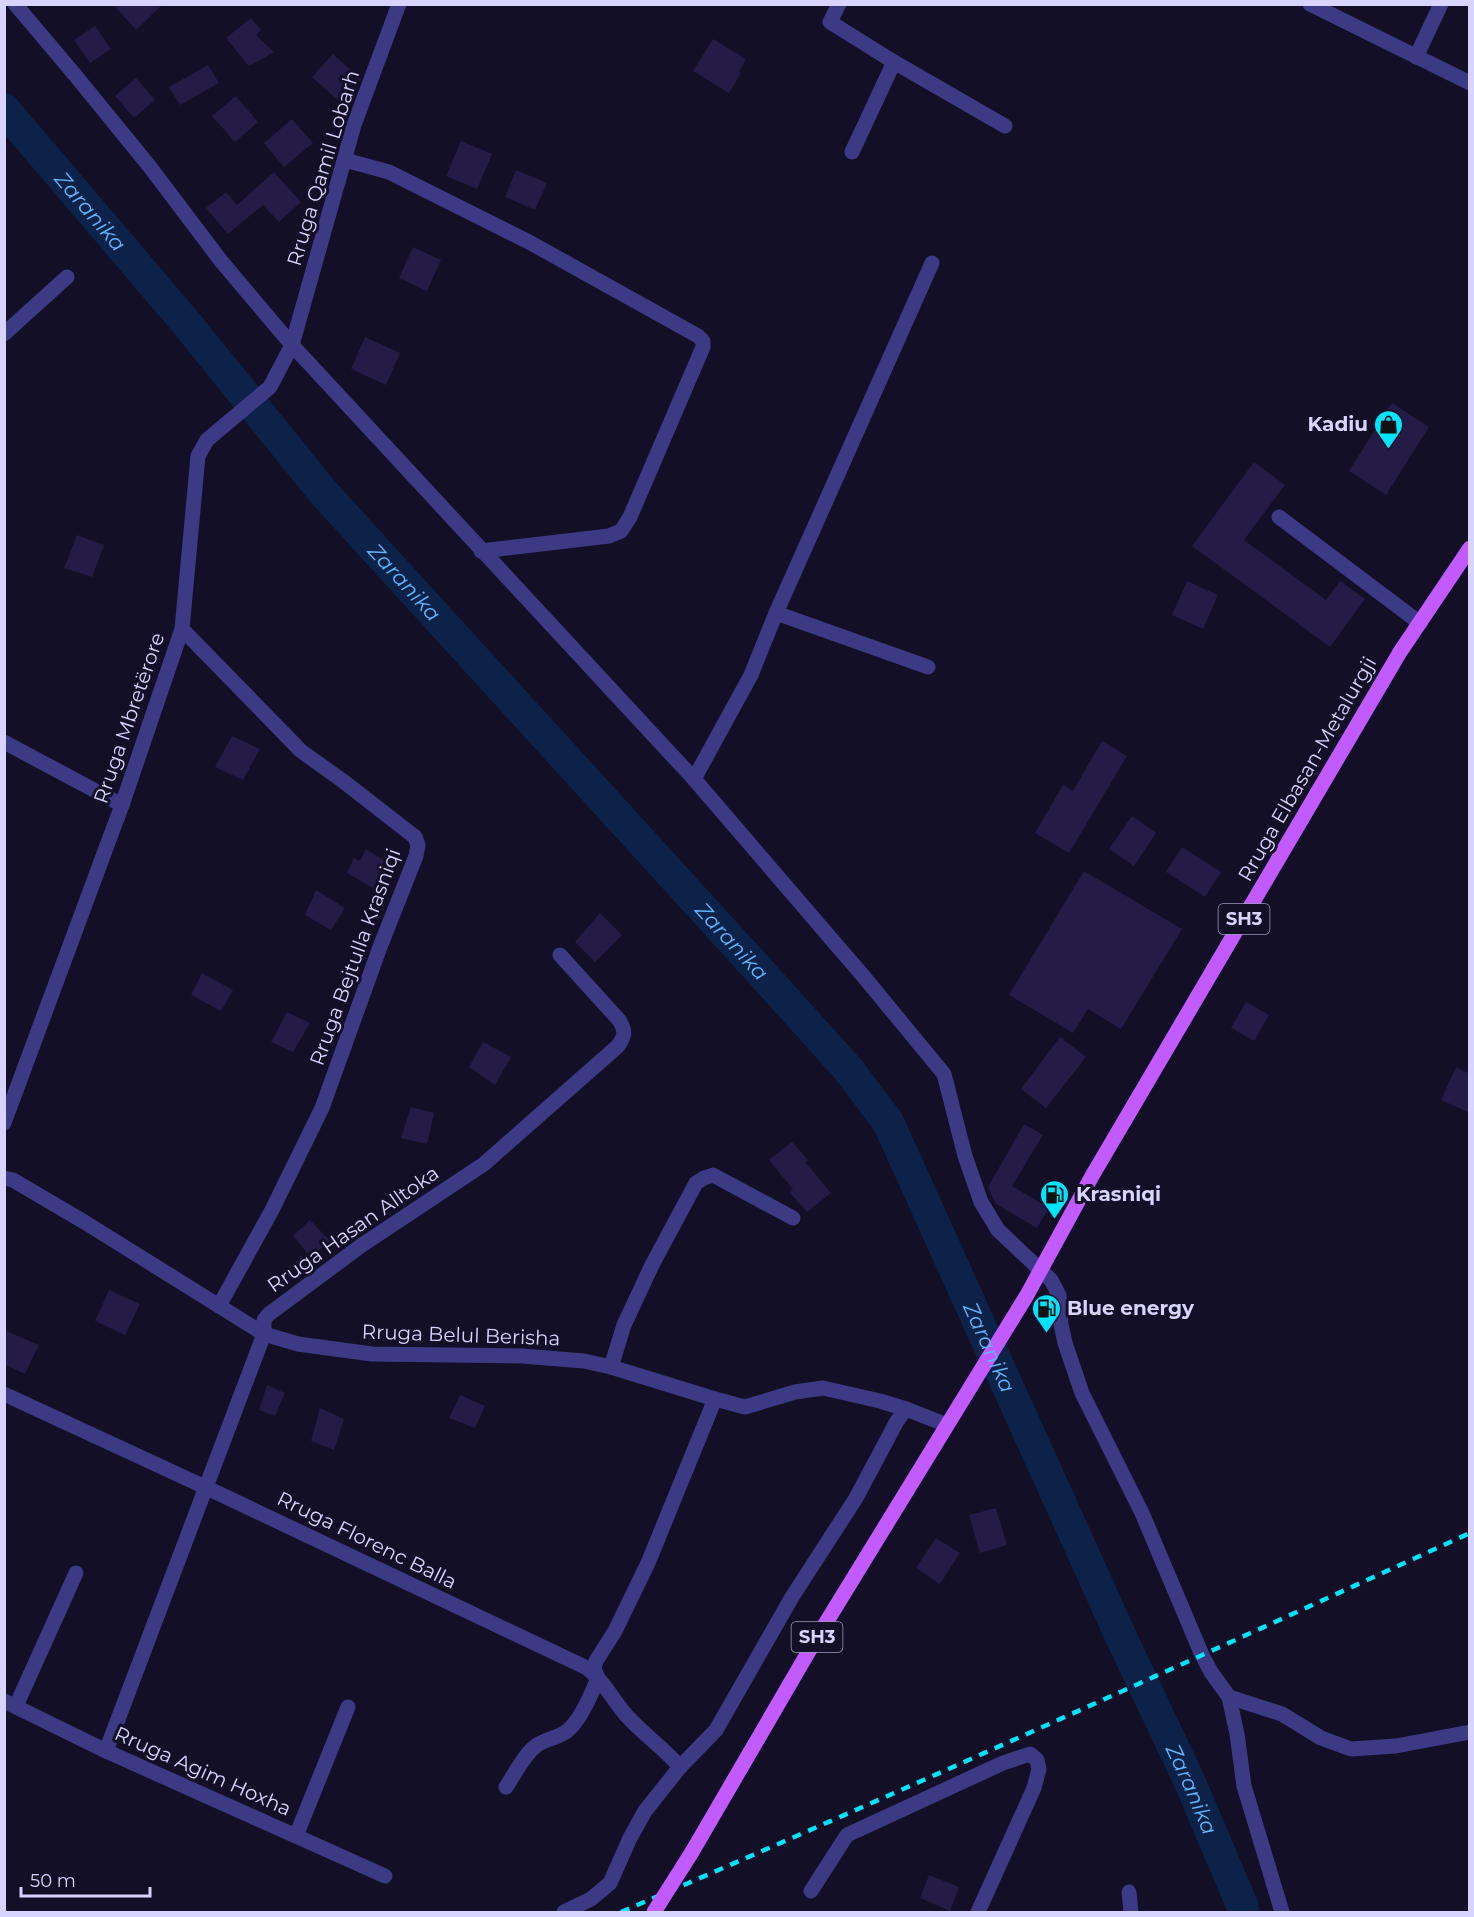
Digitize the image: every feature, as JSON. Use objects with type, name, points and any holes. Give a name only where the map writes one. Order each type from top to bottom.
[{"type":"main road","name":"Rruga Elbasan-Metalurgji","points":[[947,1425],[1027,1296],[1098,1166],[1400,652],[1470,548]]},
{"type":"main road","name":"SH3","points":[[654,1912],[692,1852],[816,1639],[947,1425]]},
{"type":"street","points":[[15,4],[150,167],[221,261],[292,345],[694,779],[944,1074],[965,1156],[981,1202],[998,1230],[1051,1280],[1059,1295],[1065,1343],[1082,1393],[1142,1513],[1202,1655],[1229,1697],[1244,1786],[1282,1912]]},
{"type":"street","name":"Rruga Qamil Lobarh","points":[[292,345],[354,125],[399,4]]},
{"type":"street","points":[[839,4],[830,22],[1005,126]]},
{"type":"street","points":[[1310,4],[1470,83]]},
{"type":"street","points":[[1416,57],[1442,4]]},
{"type":"street","points":[[852,152],[894,62]]},
{"type":"street","points":[[345,160],[389,172],[519,237],[698,336],[703,341],[703,347],[630,517],[621,531],[609,536],[481,551]]},
{"type":"street","points":[[694,779],[751,675],[776,613],[932,263]]},
{"type":"street","points":[[4,334],[68,277]]},
{"type":"street","name":"Rruga Mbretërore","points":[[4,1123],[122,805],[182,629],[198,456],[207,440],[270,387],[292,345]]},
{"type":"street","points":[[1279,518],[1420,623]]},
{"type":"street","points":[[776,613],[928,667]]},
{"type":"street","name":"Rruga Bejtulla Krasniqi","points":[[182,629],[301,751],[415,837],[418,845],[417,856],[380,947],[321,1108],[272,1210],[219,1306]]},
{"type":"street","points":[[4,742],[122,805]]},
{"type":"street","name":"Rruga Hasan Alltoka","points":[[106,1751],[264,1334],[264,1320],[362,1245],[484,1164],[618,1047],[625,1037],[625,1029],[620,1020],[560,955]]},
{"type":"street","points":[[611,1367],[624,1325],[647,1275],[696,1183],[713,1175],[793,1218]]},
{"type":"street","name":"Rruga Belul Berisha","points":[[4,1178],[13,1180],[86,1223],[264,1334],[298,1344],[372,1354],[522,1356],[584,1361],[745,1407],[795,1392],[824,1388],[906,1408],[947,1425]]},
{"type":"street","name":"Rruga Florenc Balla","points":[[4,1394],[587,1668],[598,1678],[627,1715],[680,1767]]},
{"type":"street","points":[[506,1787],[537,1745],[566,1732],[573,1725],[594,1688],[598,1678],[594,1669],[596,1661],[615,1631],[645,1570],[715,1399]]},
{"type":"street","points":[[564,1912],[591,1899],[610,1883],[645,1811],[680,1767],[716,1730],[792,1597],[856,1498],[897,1420],[906,1408]]},
{"type":"street","points":[[10,1704],[76,1573]]},
{"type":"street","points":[[1229,1697],[1282,1714],[1321,1738],[1351,1749],[1396,1746],[1470,1732]]},
{"type":"street","name":"Rruga Agim Hoxha","points":[[10,1704],[106,1751],[385,1875]]},
{"type":"street","points":[[296,1836],[348,1707]]},
{"type":"street","points":[[811,1891],[847,1835],[1002,1763],[1030,1754],[1037,1760],[1039,1769],[1034,1788],[978,1912]]},
{"type":"street","points":[[1129,1892],[1131,1912]]},
{"type":"building","points":[[113,4],[163,4],[136,30]]},
{"type":"building","points":[[251,18],[261,30],[256,35],[274,52],[249,66],[226,38]]},
{"type":"building","points":[[95,26],[111,49],[90,63],[74,40]]},
{"type":"building","points":[[713,39],[746,59],[729,93],[693,71]]},
{"type":"building","points":[[333,54],[361,79],[341,103],[312,77]]},
{"type":"building","points":[[208,65],[219,83],[180,105],[169,87]]},
{"type":"building","points":[[136,78],[155,100],[134,118],[115,96]]},
{"type":"building","points":[[236,96],[258,122],[235,142],[212,116]]},
{"type":"building","points":[[292,119],[313,143],[284,167],[264,143]]},
{"type":"building","points":[[461,141],[492,154],[477,189],[446,176]]},
{"type":"building","points":[[516,170],[547,183],[535,210],[505,197]]},
{"type":"building","points":[[274,172],[301,202],[279,222],[263,205],[228,234],[206,208],[226,192],[237,205]]},
{"type":"building","points":[[413,247],[441,260],[427,291],[399,278]]},
{"type":"building","points":[[365,337],[400,353],[386,385],[351,369]]},
{"type":"building","name":"Kadiu","points":[[1392,403],[1429,427],[1386,495],[1349,471]]},
{"type":"building","points":[[1254,462],[1285,485],[1244,540],[1326,600],[1340,581],[1365,599],[1330,647],[1192,546]]},
{"type":"building","points":[[77,535],[104,545],[92,577],[64,568]]},
{"type":"building","points":[[1187,581],[1218,595],[1203,629],[1172,615]]},
{"type":"building","points":[[232,736],[260,749],[243,780],[215,767]]},
{"type":"building","points":[[1102,741],[1127,756],[1069,853],[1035,833],[1063,785],[1073,791]]},
{"type":"building","points":[[1132,816],[1156,833],[1134,866],[1109,849]]},
{"type":"building","points":[[1182,847],[1221,872],[1205,897],[1166,872]]},
{"type":"building","points":[[366,849],[395,867],[380,892],[347,873],[354,858],[360,861]]},
{"type":"building","points":[[1084,871],[1182,929],[1121,1029],[1088,1009],[1073,1033],[1009,995]]},
{"type":"building","points":[[316,890],[345,908],[331,930],[305,915]]},
{"type":"building","points":[[600,913],[622,935],[595,962],[575,942]]},
{"type":"building","points":[[202,973],[233,990],[221,1011],[191,995]]},
{"type":"building","points":[[1246,1002],[1269,1015],[1254,1041],[1231,1028]]},
{"type":"building","points":[[287,1012],[310,1023],[293,1052],[271,1042]]},
{"type":"building","points":[[1060,1037],[1086,1057],[1046,1108],[1021,1089]]},
{"type":"building","points":[[483,1042],[511,1057],[495,1085],[469,1067]]},
{"type":"building","points":[[1456,1067],[1470,1074],[1470,1113],[1441,1100]]},
{"type":"building","points":[[411,1107],[434,1113],[427,1144],[401,1138]]},
{"type":"building","points":[[1024,1124],[1043,1135],[1012,1186],[1049,1208],[1037,1228],[996,1204],[988,1187]]},
{"type":"building","points":[[792,1142],[808,1160],[805,1162],[831,1193],[807,1212],[789,1192],[793,1189],[769,1160]]},
{"type":"building","points":[[310,1220],[330,1241],[311,1257],[293,1236]]},
{"type":"building","points":[[109,1290],[140,1304],[125,1335],[95,1321]]},
{"type":"building","points":[[4,1330],[39,1345],[25,1374],[4,1364]]},
{"type":"building","points":[[267,1385],[285,1393],[275,1416],[259,1410]]},
{"type":"building","points":[[460,1395],[485,1406],[475,1428],[449,1418]]},
{"type":"building","points":[[320,1408],[344,1419],[334,1450],[311,1441]]},
{"type":"building","points":[[996,1508],[1007,1545],[980,1553],[969,1515]]},
{"type":"building","points":[[936,1538],[960,1553],[940,1584],[916,1568]]},
{"type":"building","points":[[929,1875],[959,1887],[950,1911],[920,1898]]},
{"type":"waterway","name":"Zaranika","points":[[4,109],[187,324],[323,492],[848,1069],[888,1122],[1122,1639],[1189,1780],[1243,1912]]},
{"type":"railway","points":[[621,1912],[1047,1725],[1470,1533]]},
{"type":"place","name":"Kadiu","points":[[1389,450]]},
{"type":"place","name":"Krasniqi","points":[[1055,1220]]},
{"type":"place","name":"Blue energy","points":[[1046,1334]]}]
